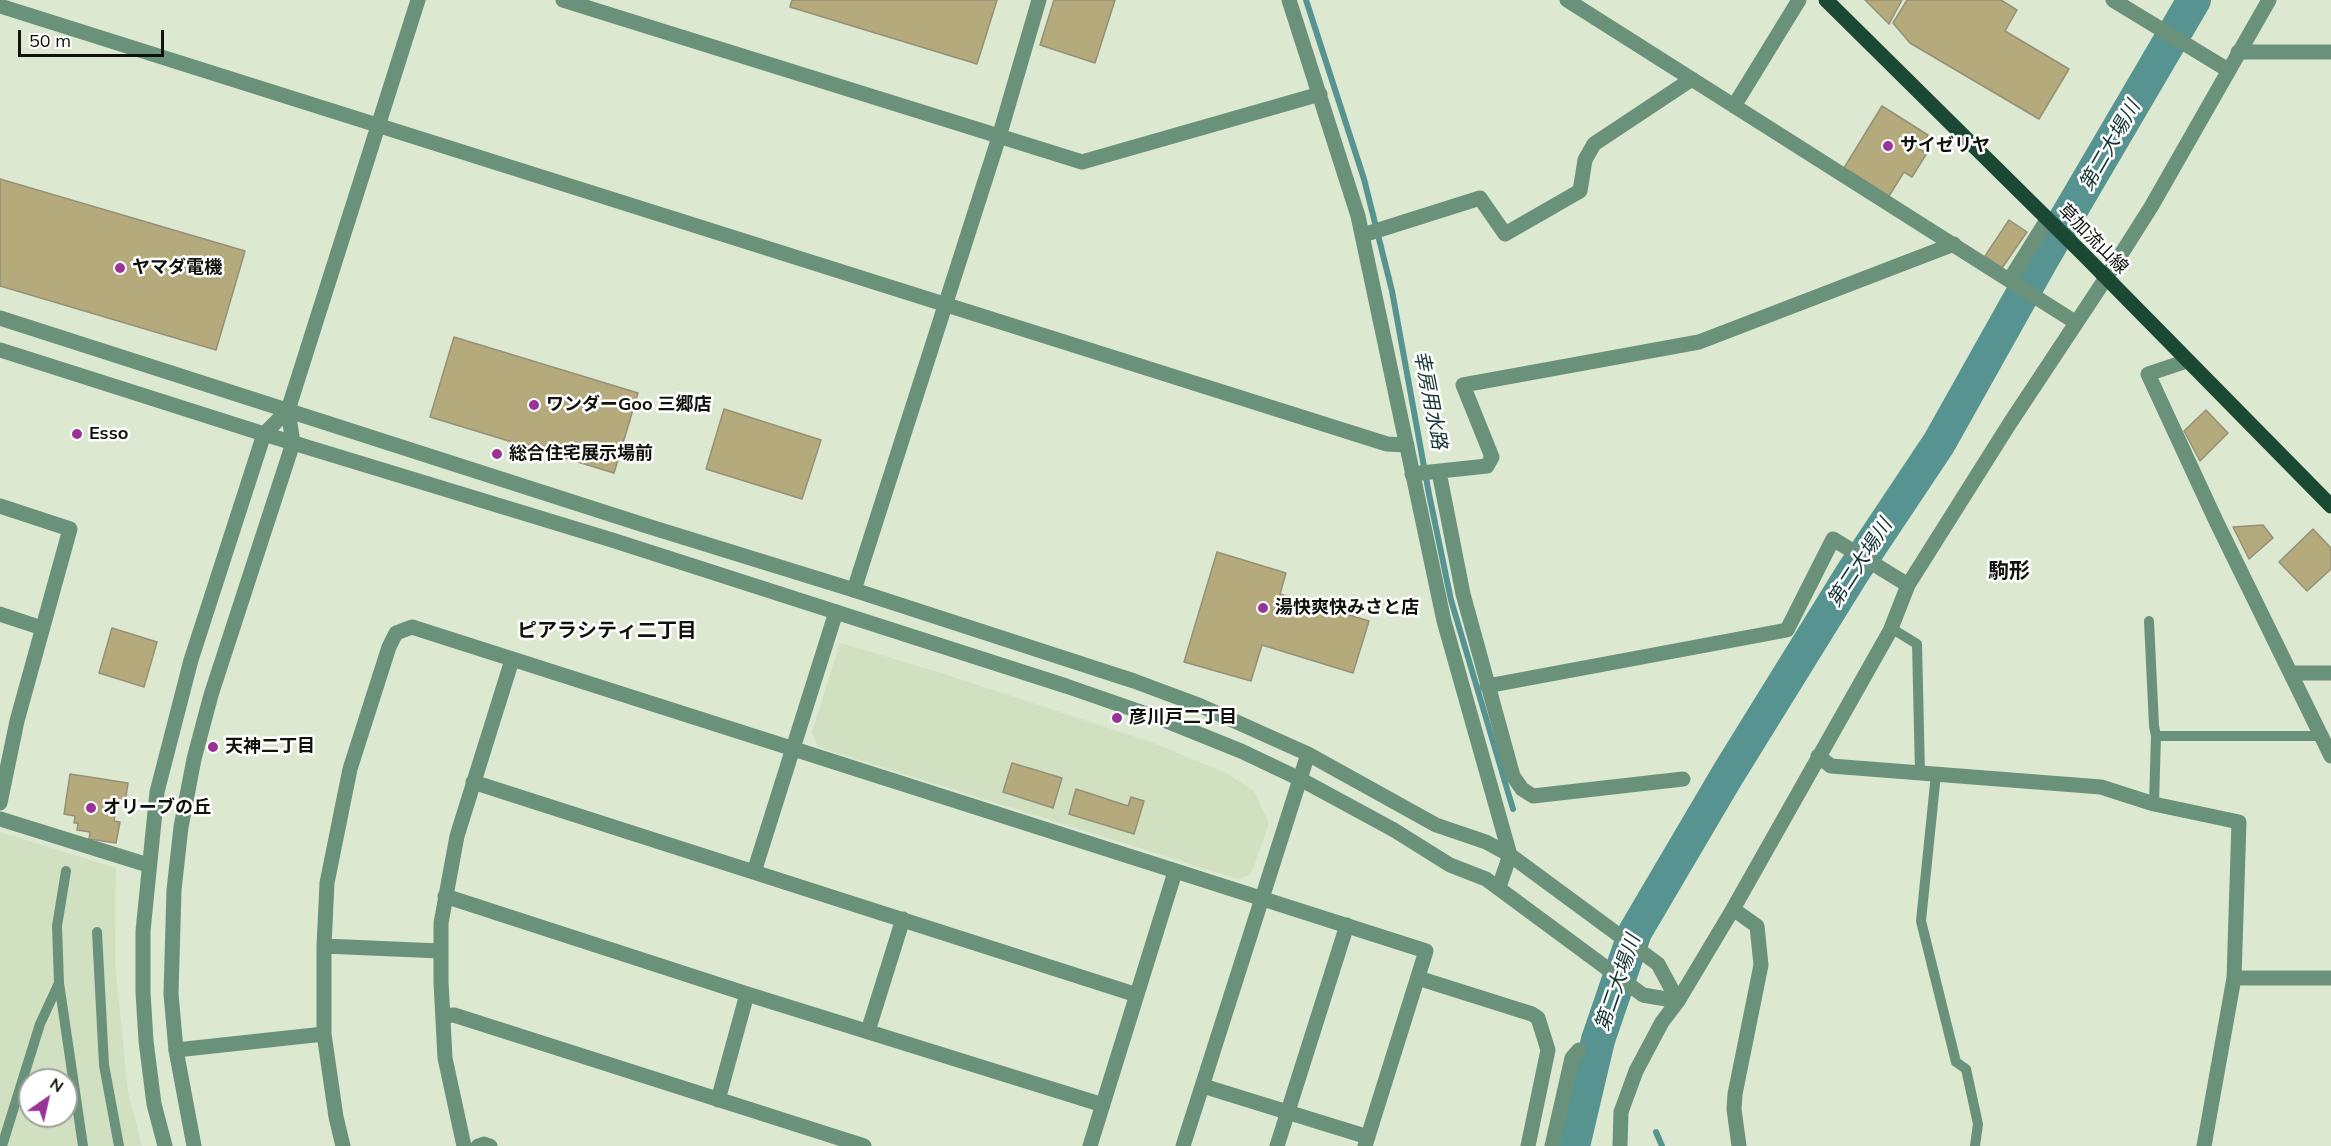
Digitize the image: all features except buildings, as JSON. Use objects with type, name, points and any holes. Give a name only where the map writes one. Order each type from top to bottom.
[{"type":"main road","name":"草加流山線","points":[[1826,0],[2084,255],[2331,506]]},
{"type":"street","points":[[194,1146],[176,1050],[171,994],[174,890],[181,827],[192,770],[211,695],[293,442],[288,410],[418,0]]},
{"type":"street","points":[[563,0],[1082,162],[1320,94]]},
{"type":"street","points":[[854,590],[999,136],[1039,0]]},
{"type":"street","points":[[1289,0],[1364,235],[1444,621],[1510,855],[1499,887]]},
{"type":"street","points":[[1567,0],[2075,322]]},
{"type":"street","points":[[1734,106],[1799,0]]},
{"type":"street","points":[[2113,0],[2228,70]]},
{"type":"street","points":[[1620,1146],[1621,1112],[1636,1071],[1662,1022],[1678,1001],[1733,909],[1892,628],[1908,585],[2151,207],[2269,0]]},
{"type":"street","points":[[0,6],[1387,444],[1407,445]]},
{"type":"street","points":[[2238,52],[2331,52]]},
{"type":"street","points":[[1364,235],[1480,198],[1505,234],[1580,191],[1586,160],[1594,144],[1692,79]]},
{"type":"street","points":[[2010,279],[2047,220]]},
{"type":"street","points":[[1412,474],[1487,466],[1492,457],[1463,385],[1699,342],[1954,244]]},
{"type":"street","points":[[0,318],[622,518],[854,590],[1134,681],[1201,706],[1308,754],[1436,825],[1486,842],[1510,855],[1658,964],[1678,1001]]},
{"type":"street","points":[[0,350],[264,434],[612,540],[1066,686],[1164,720],[1300,779],[1394,830],[1450,865],[1499,887],[1643,995],[1678,1001]]},
{"type":"street","points":[[2187,361],[2148,374],[2221,532],[2331,756]]},
{"type":"street","points":[[165,1146],[154,1104],[144,1012],[143,932],[157,792],[194,649],[264,434],[288,410]]},
{"type":"street","points":[[1439,472],[1463,594],[1487,686],[1513,776],[1522,789],[1533,796],[1683,779]]},
{"type":"street","points":[[0,507],[70,529],[17,722],[0,803]]},
{"type":"street","points":[[1487,686],[1787,630],[1833,539],[1908,585]]},
{"type":"street","points":[[754,872],[836,612]]},
{"type":"street","points":[[0,614],[42,628]]},
{"type":"street","points":[[343,1146],[336,1117],[324,1034],[327,883],[350,769],[389,647],[396,633],[412,627],[1426,951],[1367,1142],[1288,1113],[1203,1086]]},
{"type":"street","points":[[464,1146],[445,1058],[440,951],[445,896],[457,836],[512,660]]},
{"type":"street","points":[[2291,673],[2331,673]]},
{"type":"street","points":[[1183,1146],[1308,754]]},
{"type":"street","points":[[1818,756],[1831,766],[2102,787],[2154,804],[2240,822],[2234,978],[2204,1146]]},
{"type":"street","points":[[473,782],[1137,995]]},
{"type":"street","points":[[0,819],[148,865]]},
{"type":"street","points":[[1090,1146],[1175,872]]},
{"type":"street","points":[[445,896],[1103,1106]]},
{"type":"street","points":[[1733,909],[1757,926],[1761,965],[1735,1094],[1734,1109],[1739,1146]]},
{"type":"street","points":[[868,1031],[903,919]]},
{"type":"street","points":[[1277,1146],[1347,925]]},
{"type":"street","points":[[324,946],[440,951]]},
{"type":"street","points":[[1418,978],[1532,1014],[1538,1018],[1548,1050],[1528,1146]]},
{"type":"street","points":[[2234,978],[2331,978]]},
{"type":"street","points":[[718,1100],[747,994]]},
{"type":"street","points":[[443,1016],[454,1015],[718,1100],[831,1141],[864,1146]]},
{"type":"street","points":[[176,1050],[324,1034]]},
{"type":"street","points":[[1552,1146],[1572,1058],[1579,1050]]},
{"type":"street","points":[[478,1146],[484,1144],[490,1146]]},
{"type":"lane","points":[[2149,621],[2156,736],[2154,804]]},
{"type":"lane","points":[[1892,628],[1917,644],[1920,773]]},
{"type":"lane","points":[[2156,736],[2321,736]]},
{"type":"lane","points":[[1936,774],[1921,921],[1956,1062],[1966,1069],[1978,1124],[1975,1146]]},
{"type":"lane","points":[[66,871],[57,926],[59,983],[83,1146]]},
{"type":"lane","points":[[97,932],[104,1065],[119,1146]]},
{"type":"lane","points":[[2,1146],[40,1024],[59,983]]},
{"type":"shaded area","points":[[840,643],[935,671],[1148,741],[1226,773],[1254,791],[1269,823],[1251,874],[1238,879],[818,747],[812,732]]},
{"type":"shaded area","points":[[0,832],[116,868],[115,962],[128,1092],[142,1146],[0,1146]]},
{"type":"waterway","name":"幸房用水路","points":[[1306,0],[1364,179],[1392,291],[1451,600],[1513,809]]},
{"type":"waterway","name":"第二大場川","points":[[1573,1146],[1598,1040],[1635,932],[1728,774],[1853,572],[1939,443],[2041,261],[2194,0]]},
{"type":"waterway","name":"幸房用水路","points":[[1656,1132],[1662,1146]]},
{"type":"place","name":"サイゼリヤ","points":[[1888,146]]},
{"type":"place","name":"ヤマダ電機","points":[[120,268]]},
{"type":"place","name":"ワンダーGoo 三郷店","points":[[534,405]]},
{"type":"place","name":"Esso","points":[[77,434]]},
{"type":"place","name":"総合住宅展示場前","points":[[497,454]]},
{"type":"place","name":"湯快爽快みさと店","points":[[1263,608]]},
{"type":"place","name":"彦川戸二丁目","points":[[1117,718]]},
{"type":"place","name":"天神二丁目","points":[[213,747]]},
{"type":"place","name":"オリーブの丘","points":[[91,808]]},
{"type":"district","name":"駒形","points":[[2009,572]]},
{"type":"district","name":"ピアラシティ二丁目","points":[[607,631]]}]
